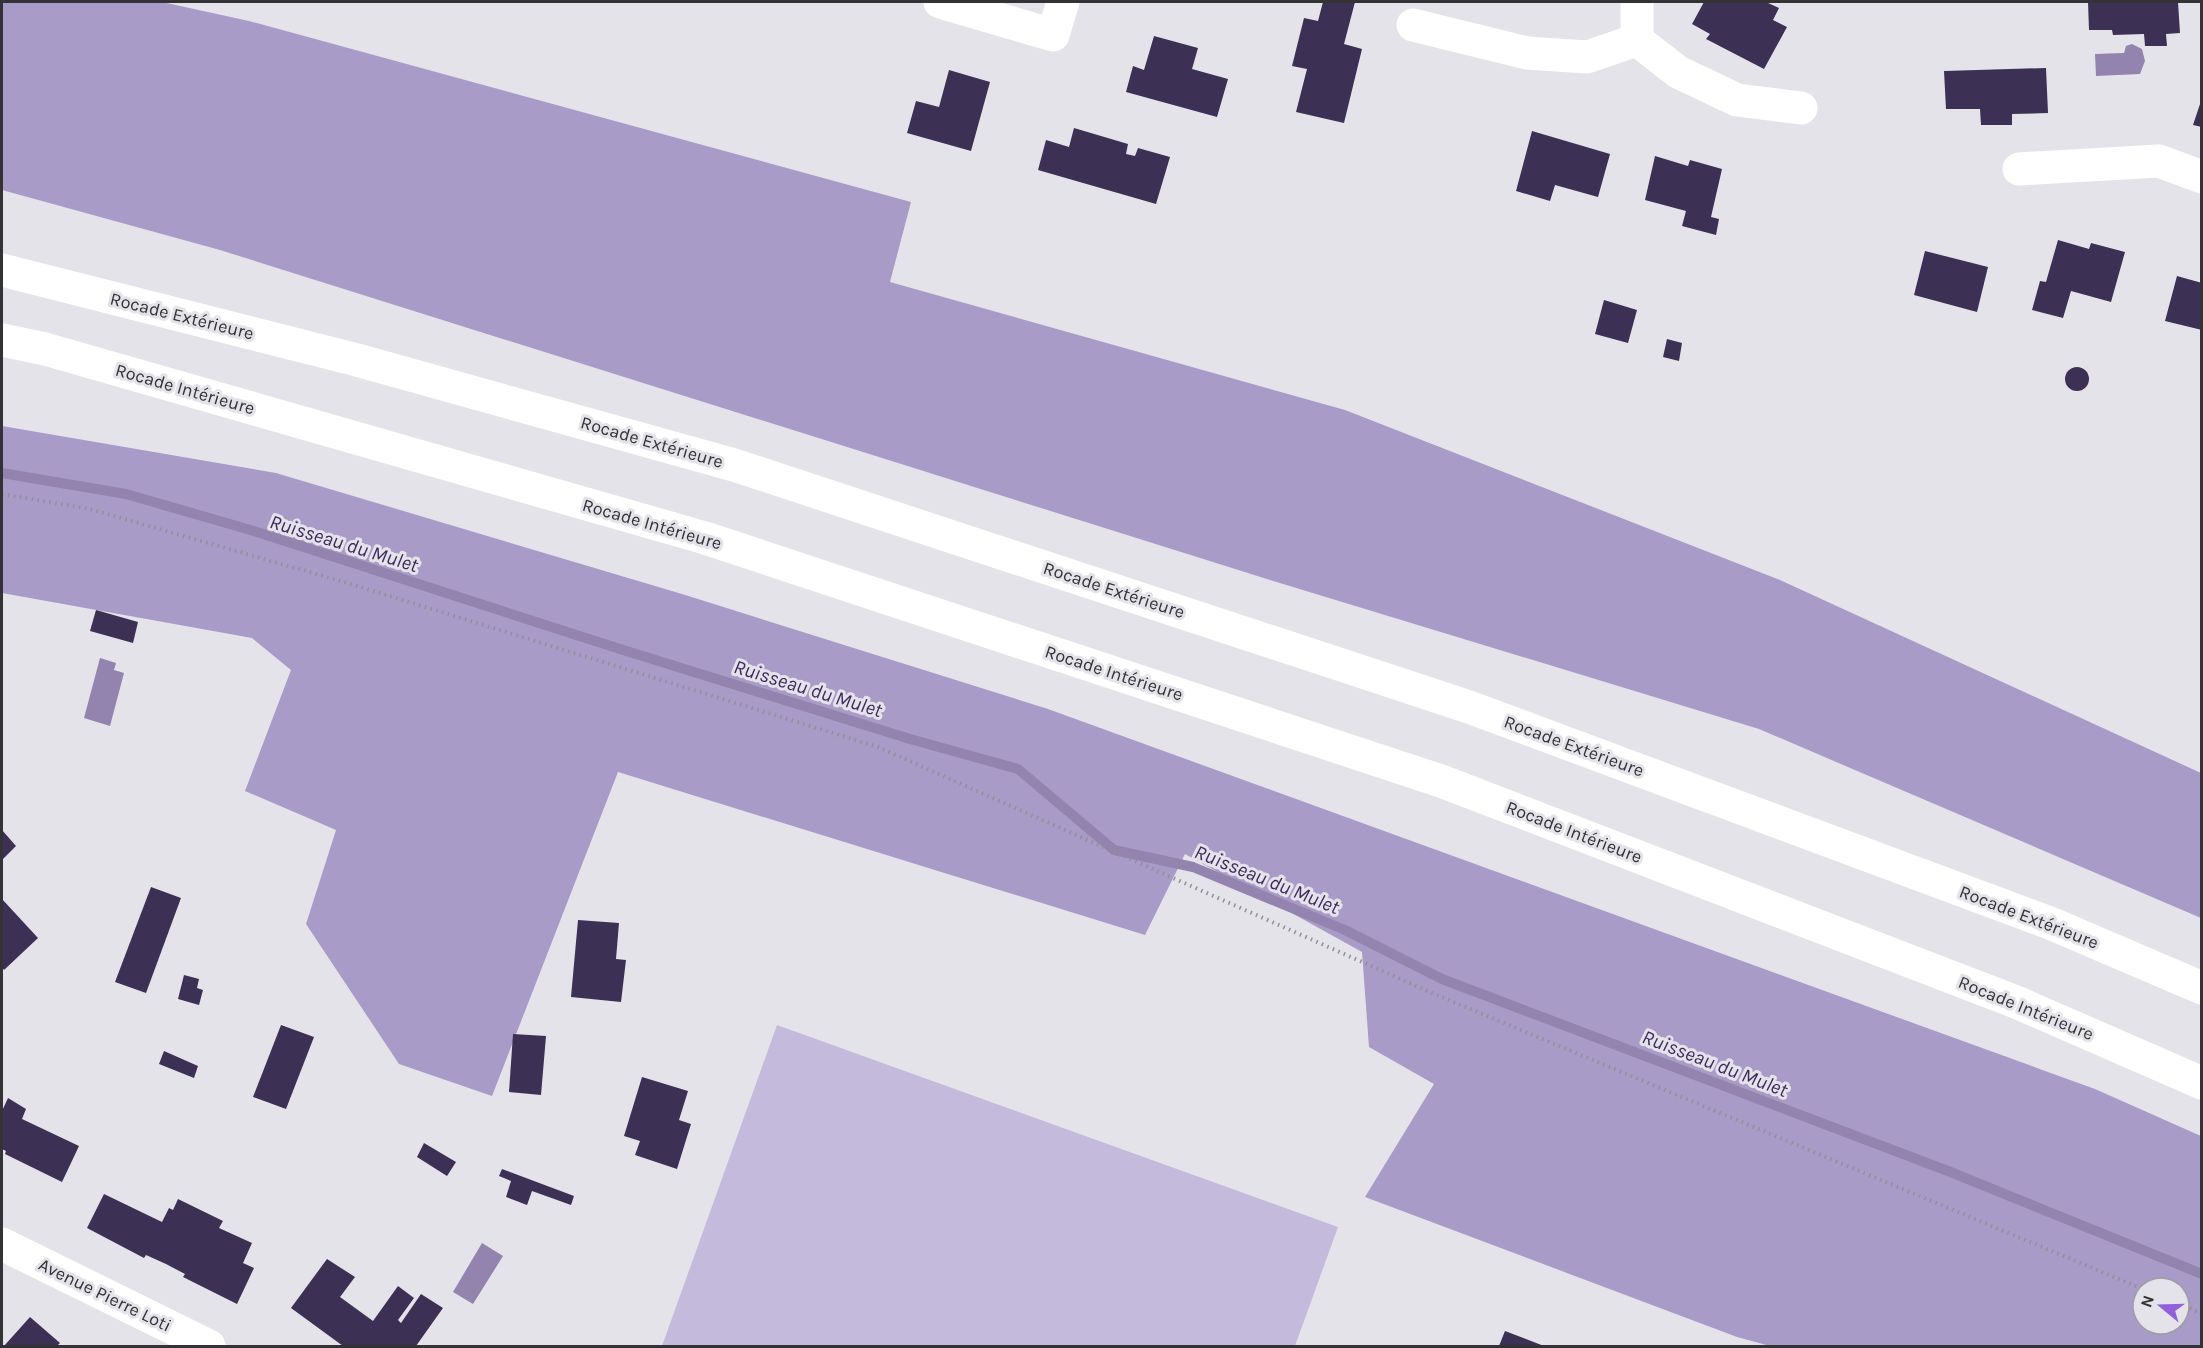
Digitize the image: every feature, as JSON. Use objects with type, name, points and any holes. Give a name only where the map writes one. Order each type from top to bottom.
[{"type":"main road","points":[[940,2],[1053,35],[1063,2]]},
{"type":"main road","points":[[1637,2],[1637,40]]},
{"type":"main road","points":[[1413,25],[1537,54],[1587,57],[1637,40]]},
{"type":"main road","points":[[1637,40],[1678,72],[1737,100],[1801,108]]},
{"type":"main road","points":[[2019,170],[2159,161],[2202,177]]},
{"type":"main road","name":"Rocade Extérieure","points":[[2,270],[357,360],[734,465],[1470,707],[2050,923],[2202,988]]},
{"type":"main road","name":"Rocade Intérieure","points":[[2,340],[45,349],[705,538],[1441,781],[2016,1002],[2202,1083]]},
{"type":"main road","points":[[2,364],[45,349]]},
{"type":"main road","name":"Avenue Pierre Loti","points":[[2,1244],[209,1347]]},
{"type":"path","points":[[2,494],[90,509],[339,581],[878,747],[1432,993],[2131,1283]]},
{"type":"shaded area","points":[[2,2],[162,2],[249,21],[911,202],[890,282],[1345,410],[1780,580],[2201,773],[2201,918],[1759,729],[1267,579],[220,250],[2,190]]},
{"type":"shaded area","points":[[2132,44],[2142,49],[2145,61],[2140,74],[2096,76],[2095,54],[2124,53],[2126,46]]},
{"type":"shaded area","points":[[2,426],[276,473],[682,594],[1048,709],[2095,1089],[2201,1136],[2201,1346],[1770,1346],[1737,1337],[1365,1197],[1434,1084],[1369,1047],[1362,952],[1185,854],[1145,935],[618,772],[492,1096],[399,1064],[306,924],[336,830],[245,791],[291,670],[252,638],[2,593]]},
{"type":"shaded area","points":[[100,658],[116,663],[114,670],[124,673],[110,726],[84,718]]},
{"type":"shaded area","points":[[777,1025],[1338,1227],[1295,1346],[662,1346]]},
{"type":"shaded area","points":[[482,1243],[503,1256],[473,1304],[453,1292]]},
{"type":"building","points":[[1323,2],[1355,2],[1344,44],[1362,49],[1344,123],[1296,112],[1307,69],[1292,66],[1304,18],[1318,21]]},
{"type":"building","points":[[1704,2],[1766,2],[1779,8],[1773,20],[1787,27],[1764,69],[1706,39],[1710,34],[1692,24]]},
{"type":"building","points":[[2088,2],[2178,2],[2180,33],[2166,34],[2167,46],[2145,46],[2144,34],[2113,35],[2112,30],[2089,30]]},
{"type":"building","points":[[1154,36],[1198,48],[1192,69],[1228,79],[1217,117],[1126,92],[1133,66],[1144,70]]},
{"type":"building","points":[[2046,68],[2048,113],[2012,114],[2012,125],[1981,125],[1980,109],[1946,109],[1944,71]]},
{"type":"building","points":[[949,70],[990,82],[971,151],[907,133],[916,101],[939,107]]},
{"type":"building","points":[[2202,101],[2202,127],[2193,125]]},
{"type":"building","points":[[1074,128],[1128,144],[1126,154],[1135,156],[1138,148],[1170,157],[1156,204],[1038,170],[1046,140],[1069,147]]},
{"type":"building","points":[[1532,131],[1610,154],[1598,197],[1555,185],[1550,201],[1516,191]]},
{"type":"building","points":[[1655,156],[1688,166],[1690,160],[1722,169],[1711,217],[1719,219],[1716,235],[1682,226],[1686,211],[1645,200]]},
{"type":"building","points":[[2058,240],[2089,249],[2091,243],[2125,252],[2111,302],[2071,291],[2063,318],[2032,310],[2040,281],[2046,282]]},
{"type":"building","points":[[1925,251],[1988,267],[1977,312],[1914,295]]},
{"type":"building","points":[[2177,276],[2202,283],[2202,330],[2165,321]]},
{"type":"building","points":[[1604,300],[1637,310],[1628,343],[1595,334]]},
{"type":"building","points":[[1667,339],[1682,343],[1679,361],[1663,357]]},
{"type":"building","points":[[2077,367],[2085,371],[2089,379],[2085,387],[2077,391],[2069,387],[2065,379],[2069,371]]},
{"type":"building","points":[[96,610],[138,622],[133,643],[90,631]]},
{"type":"building","points":[[2,830],[16,846],[2,860]]},
{"type":"building","points":[[151,887],[181,898],[146,993],[115,982]]},
{"type":"building","points":[[2,899],[38,938],[4,970],[2,967]]},
{"type":"building","points":[[578,920],[619,923],[616,959],[626,960],[621,1002],[571,997]]},
{"type":"building","points":[[184,975],[199,979],[197,988],[203,990],[199,1005],[178,999]]},
{"type":"building","points":[[281,1025],[314,1037],[286,1109],[253,1097]]},
{"type":"building","points":[[513,1034],[546,1036],[541,1095],[509,1092]]},
{"type":"building","points":[[164,1051],[198,1066],[194,1078],[159,1064]]},
{"type":"building","points":[[642,1077],[688,1091],[679,1120],[691,1124],[677,1169],[635,1155],[640,1141],[624,1136]]},
{"type":"building","points":[[8,1098],[26,1109],[22,1119],[79,1146],[62,1182],[5,1154],[6,1151],[2,1149],[2,1111]]},
{"type":"building","points":[[424,1143],[456,1162],[447,1176],[417,1157]]},
{"type":"building","points":[[502,1169],[574,1196],[571,1205],[532,1191],[527,1205],[506,1197],[511,1181],[499,1176]]},
{"type":"building","points":[[104,1194],[162,1222],[169,1208],[173,1210],[178,1199],[223,1221],[219,1228],[252,1243],[243,1263],[254,1268],[237,1304],[183,1277],[185,1274],[166,1264],[146,1255],[144,1258],[87,1228]]},
{"type":"building","points":[[327,1259],[355,1277],[340,1297],[373,1321],[398,1286],[414,1298],[398,1320],[401,1323],[421,1294],[443,1308],[416,1346],[343,1346],[291,1308]]},
{"type":"building","points":[[30,1317],[60,1343],[57,1346],[4,1346]]},
{"type":"building","points":[[1505,1331],[1544,1346],[1499,1346]]},
{"type":"waterway","name":"Ruisseau du Mulet","points":[[2,473],[126,494],[254,531],[620,649],[910,739],[1018,769],[1114,850],[1193,867],[1345,930],[1442,979],[1948,1171],[2202,1274]]}]
